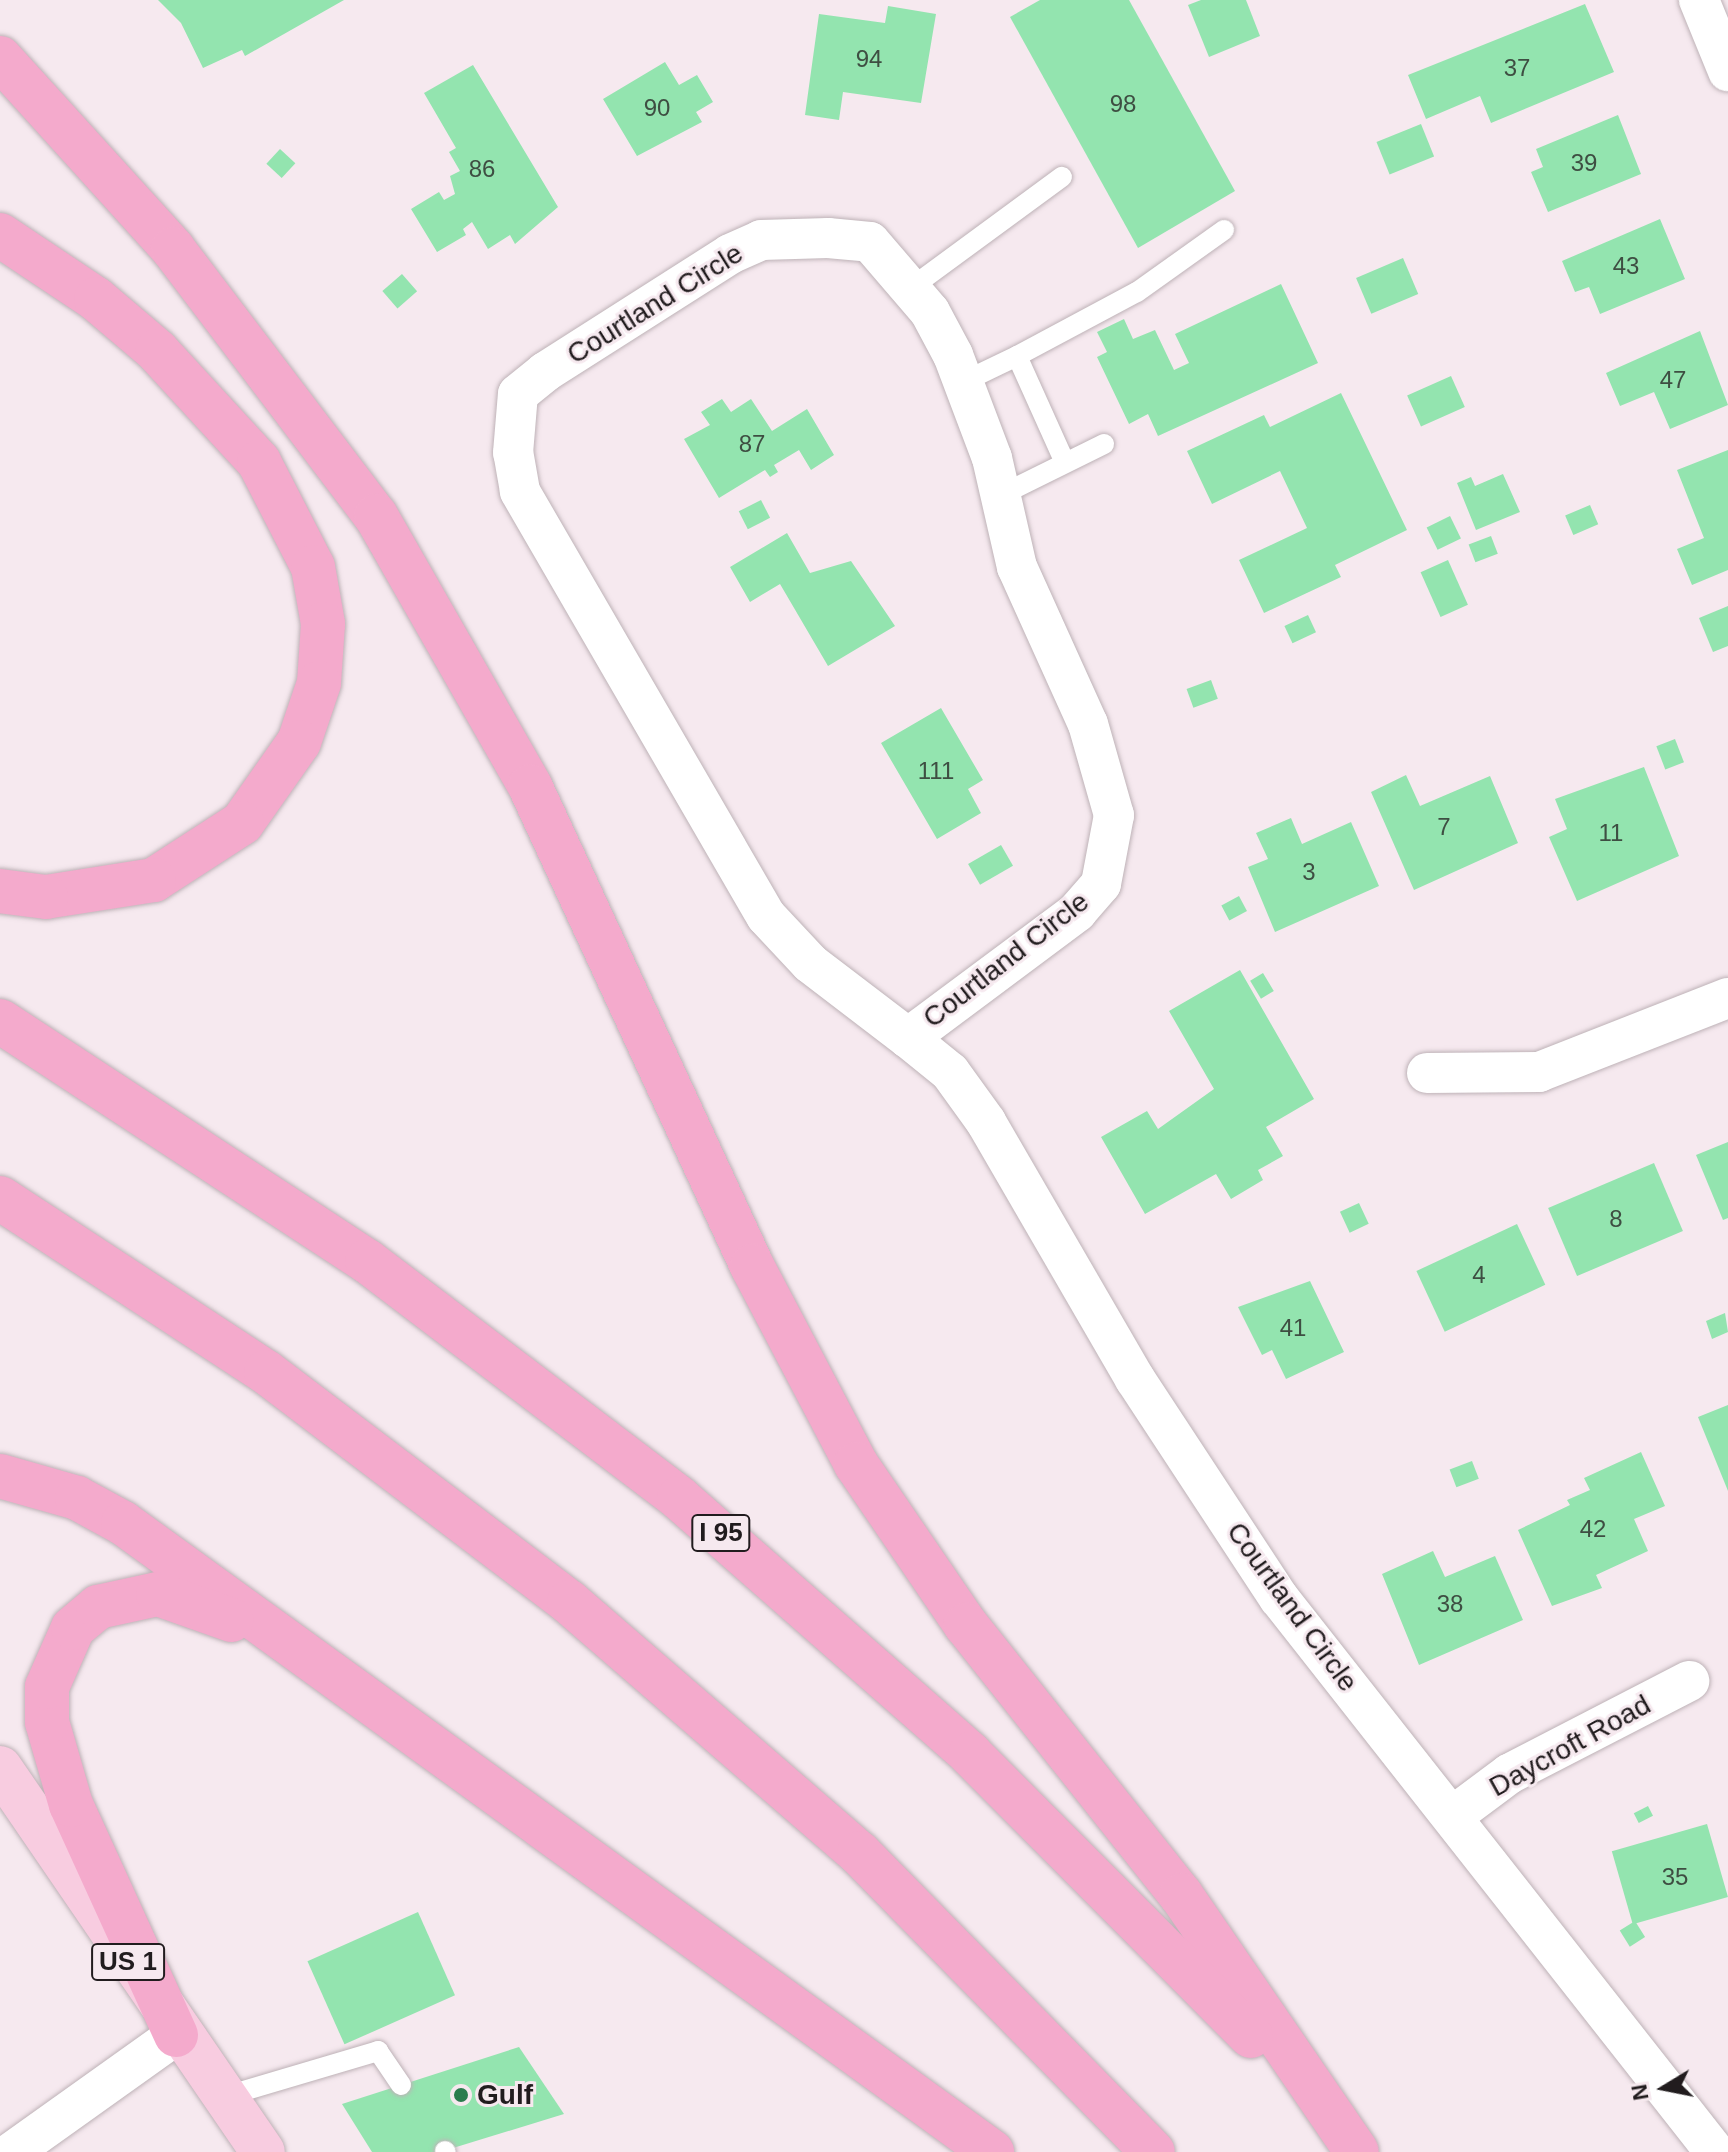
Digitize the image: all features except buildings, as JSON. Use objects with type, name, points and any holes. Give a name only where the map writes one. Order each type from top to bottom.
[{"type":"highway","points":[[0,58],[173,249],[376,516],[530,786],[752,1266],[856,1464],[966,1625],[1181,1895],[1355,2152]]},
{"type":"highway","points":[[0,235],[147,342],[259,462],[313,567],[323,624],[319,683],[299,742],[242,823],[154,880],[46,897],[0,891]]},
{"type":"highway","name":"I 95","points":[[0,1021],[367,1261],[679,1498],[827,1623],[1110,1889],[1355,2152]]},
{"type":"highway","points":[[0,1198],[266,1372],[569,1602],[859,1853],[1153,2152]]},
{"type":"highway","points":[[0,1476],[77,1498],[123,1523],[992,2152]]},
{"type":"highway","points":[[176,2035],[71,1805],[47,1722],[54,1660],[73,1628],[98,1607],[132,1595],[193,1602],[294,1657],[496,1792]]},
{"type":"main road","name":"US 1","points":[[0,1768],[176,2035],[263,2152]]},
{"type":"street","points":[[1699,0],[1728,71]]},
{"type":"street","name":"Courtland Circle","points":[[908,1038],[1077,912],[1101,884],[1113,849],[1107,776],[1017,567],[1001,495],[963,382],[912,287],[870,242],[761,240],[545,372],[518,394],[512,424],[520,491],[760,906],[810,963],[950,1072],[986,1122],[1127,1365],[1279,1598],[1454,1815],[1715,2152]]},
{"type":"street","points":[[1427,1073],[1539,1072],[1728,998]]},
{"type":"street","name":"Daycroft Road","points":[[1454,1815],[1509,1774],[1689,1681]]},
{"type":"street","points":[[12,2152],[176,2035]]},
{"type":"lane","points":[[912,287],[1062,177]]},
{"type":"lane","points":[[963,382],[1137,292],[1224,230]]},
{"type":"lane","points":[[1017,356],[1065,463]]},
{"type":"lane","points":[[1001,495],[1104,444]]},
{"type":"lane","points":[[223,2097],[378,2051],[401,2085]]},
{"type":"place","name":"Gulf","points":[[461,2095]]}]
